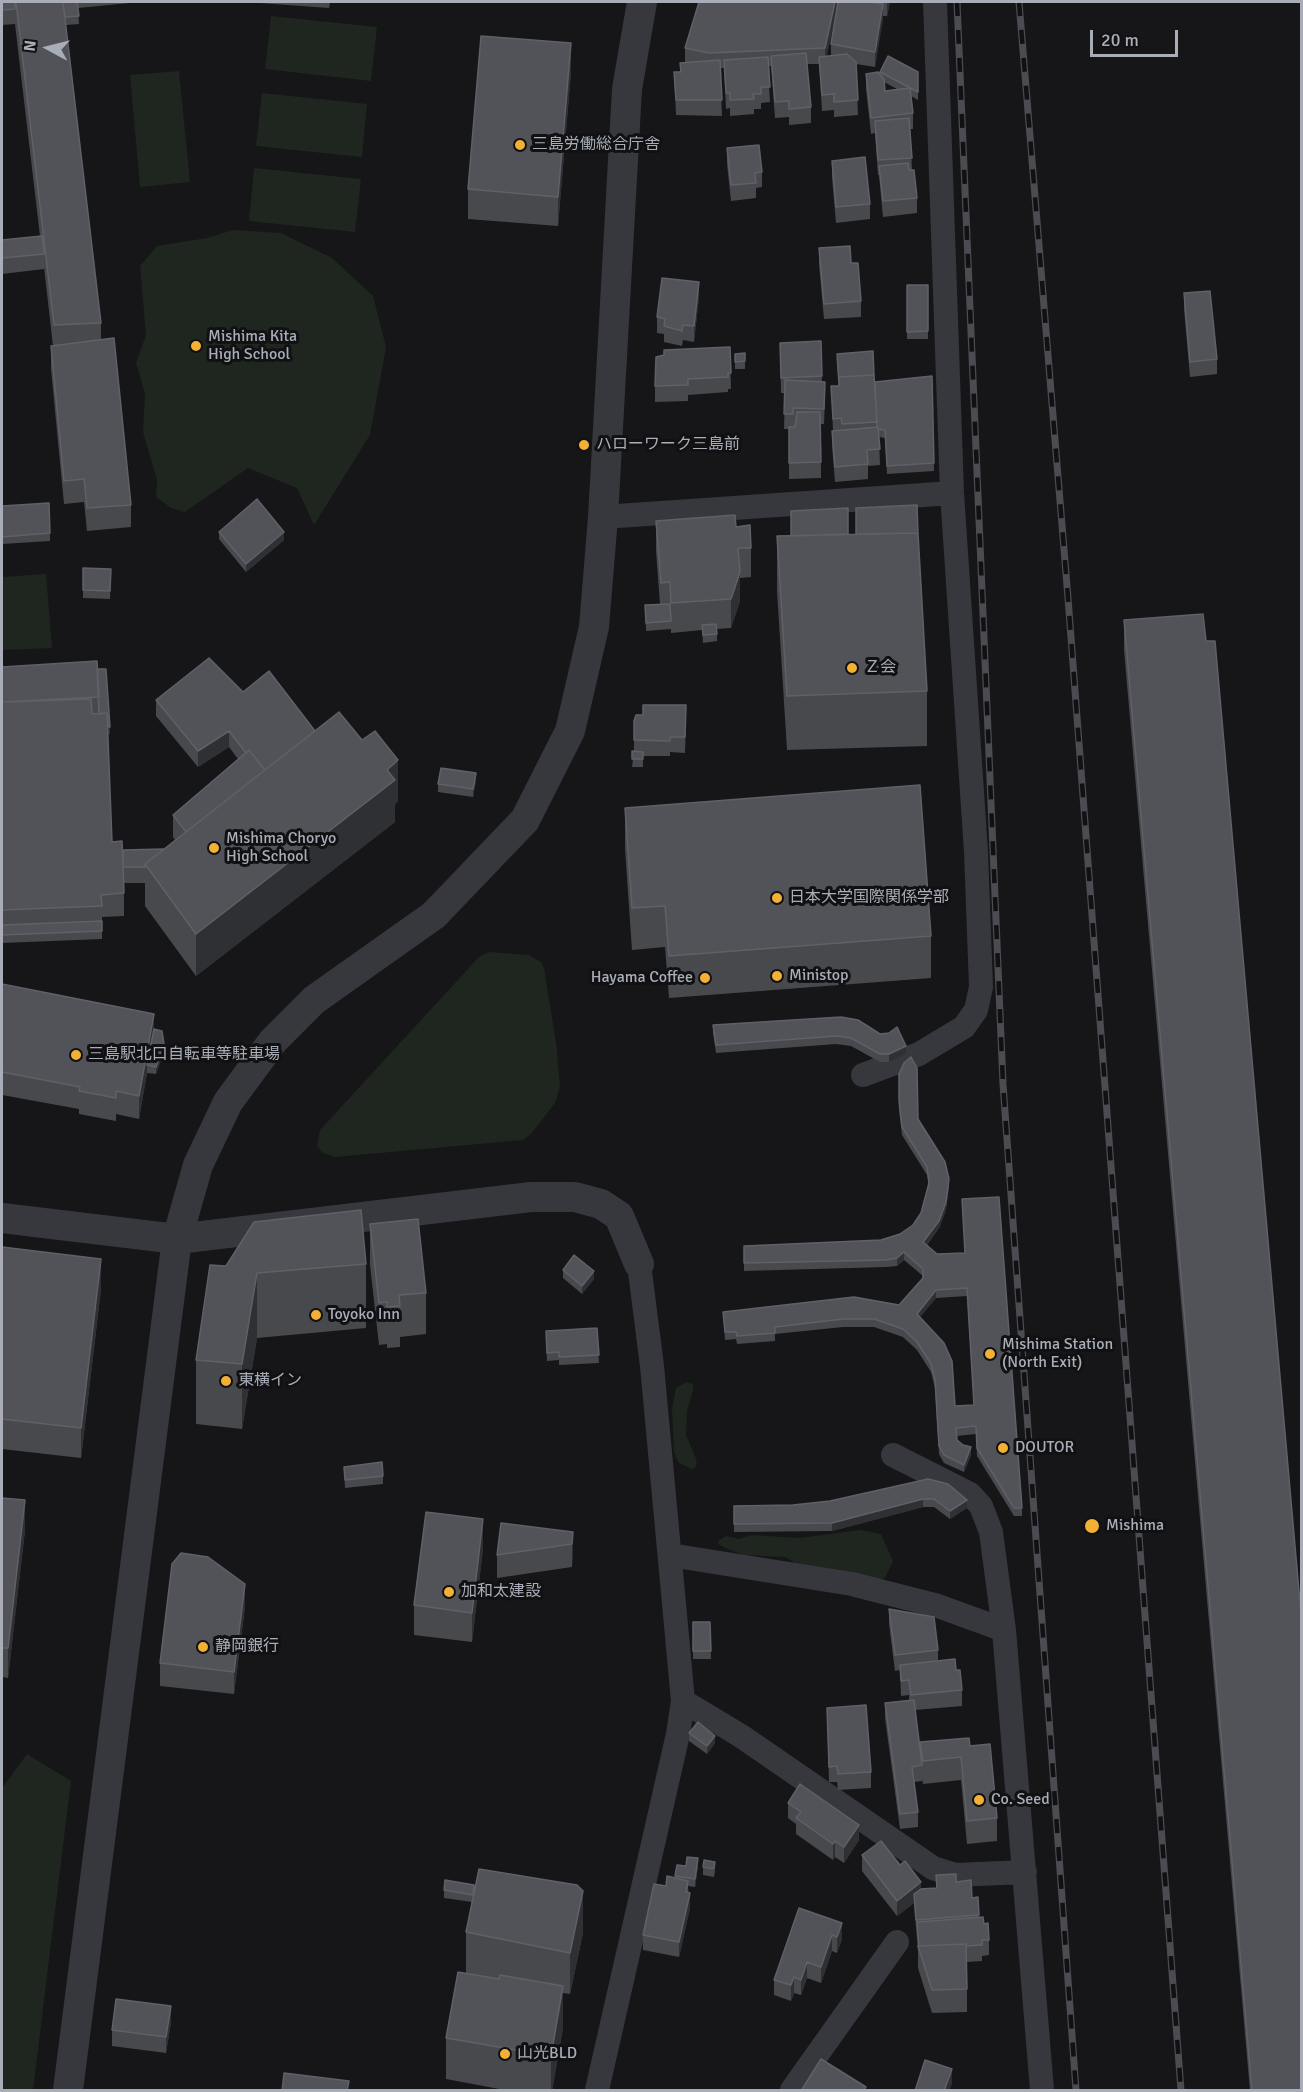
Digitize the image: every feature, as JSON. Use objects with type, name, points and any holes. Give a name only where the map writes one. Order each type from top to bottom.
[{"type":"street","points":[[68,2091],[177,1239],[198,1165],[228,1102],[273,1041],[314,1000],[434,915],[525,820],[570,731],[594,627],[603,517],[627,89],[642,2]]},
{"type":"street","points":[[863,1075],[919,1054],[964,1027],[976,1010],[981,987],[976,852],[952,493],[935,2]]},
{"type":"street","points":[[603,517],[952,493]]},
{"type":"street","points":[[2,1218],[177,1239],[531,1197],[575,1197],[601,1204],[619,1216],[639,1264],[649,1332],[683,1701],[678,1734],[597,2091]]},
{"type":"street","points":[[893,1455],[943,1478],[970,1494],[981,1506],[991,1532],[1004,1630],[1042,2091]]},
{"type":"street","points":[[670,1555],[852,1584],[938,1606],[1004,1630]]},
{"type":"street","points":[[683,1701],[741,1736],[933,1868],[956,1875],[1025,1872]]},
{"type":"street","points":[[792,2091],[897,1942]]},
{"type":"shaded area","points":[[271,16],[377,27],[371,81],[265,69]]},
{"type":"shaded area","points":[[179,71],[190,182],[140,187],[130,75]]},
{"type":"shaded area","points":[[262,93],[367,104],[362,157],[256,146]]},
{"type":"shaded area","points":[[254,168],[361,179],[355,232],[249,221]]},
{"type":"shaded area","points":[[233,230],[281,233],[332,258],[373,296],[386,347],[370,435],[314,525],[297,488],[248,468],[185,512],[171,508],[156,497],[157,480],[143,432],[145,394],[136,363],[146,335],[140,266],[157,246],[207,238]]},
{"type":"shaded area","points":[[46,574],[52,648],[2,650],[2,577]]},
{"type":"shaded area","points":[[489,952],[529,955],[541,962],[544,968],[556,1043],[560,1087],[555,1103],[531,1134],[523,1140],[335,1157],[323,1153],[317,1146],[320,1130],[479,957]]},
{"type":"shaded area","points":[[687,1382],[693,1384],[693,1390],[687,1411],[686,1435],[697,1461],[695,1468],[691,1469],[678,1462],[674,1452],[672,1409],[676,1388]]},
{"type":"shaded area","points":[[860,1530],[881,1534],[893,1561],[885,1578],[877,1581],[795,1563],[785,1557],[745,1555],[718,1544],[718,1541],[726,1536],[739,1539],[752,1535],[799,1538]]},
{"type":"shaded area","points":[[27,1754],[71,1781],[33,2090],[2,2090],[2,1788]]},
{"type":"building","points":[[2,2],[15,2],[15,9],[2,10]]},
{"type":"building","points":[[16,2],[63,2],[101,323],[54,325]]},
{"type":"building","points":[[63,2],[77,2],[79,16],[65,17]]},
{"type":"building","points":[[699,2],[835,2],[825,48],[709,53],[685,48]]},
{"type":"building","points":[[838,2],[883,4],[875,52],[831,44]]},
{"type":"building","name":"三島労働総合庁舎","points":[[481,36],[571,43],[558,197],[468,189]]},
{"type":"building","points":[[806,53],[811,107],[789,109],[789,101],[775,102],[771,56]]},
{"type":"building","points":[[847,54],[856,62],[858,100],[834,102],[834,94],[822,95],[819,57]]},
{"type":"building","points":[[888,56],[918,72],[918,92],[880,72]]},
{"type":"building","points":[[768,57],[770,87],[761,87],[761,94],[753,94],[754,99],[730,100],[730,93],[726,93],[724,60]]},
{"type":"building","points":[[720,60],[722,100],[676,100],[674,72],[681,72],[680,63]]},
{"type":"building","points":[[878,72],[884,79],[885,91],[910,88],[913,113],[871,118],[866,74]]},
{"type":"building","points":[[909,118],[912,158],[878,160],[875,121]]},
{"type":"building","points":[[759,145],[762,172],[755,173],[756,183],[731,185],[727,148]]},
{"type":"building","points":[[865,157],[870,204],[836,207],[832,161]]},
{"type":"building","points":[[908,163],[909,170],[914,170],[917,198],[883,201],[879,166]]},
{"type":"building","points":[[42,236],[44,254],[2,258],[2,240]]},
{"type":"building","points":[[850,246],[851,263],[858,263],[861,301],[824,304],[819,248]]},
{"type":"building","points":[[662,278],[699,282],[694,326],[683,325],[682,331],[664,326],[665,319],[657,317]]},
{"type":"building","points":[[907,285],[928,285],[928,331],[907,332]]},
{"type":"building","points":[[1210,291],[1217,359],[1190,362],[1184,293]]},
{"type":"building","points":[[114,338],[131,505],[87,508],[84,479],[64,481],[51,346]]},
{"type":"building","points":[[821,341],[822,376],[781,378],[780,343]]},
{"type":"building","points":[[730,347],[731,373],[728,373],[728,377],[688,379],[688,385],[655,386],[656,357],[664,355],[664,350]]},
{"type":"building","points":[[873,351],[874,375],[839,377],[839,384],[837,354]]},
{"type":"building","points":[[745,353],[745,361],[735,362],[735,354]]},
{"type":"building","points":[[874,375],[877,422],[842,424],[841,418],[833,419],[831,386],[839,386],[839,377]]},
{"type":"building","points":[[932,376],[934,463],[887,466],[885,430],[877,427],[875,382]]},
{"type":"building","points":[[785,380],[825,382],[824,409],[793,408],[793,414],[784,414]]},
{"type":"building","points":[[797,412],[820,412],[821,462],[789,463],[789,427],[795,427]]},
{"type":"building","points":[[878,427],[880,449],[867,450],[868,464],[835,467],[832,431]]},
{"type":"building","points":[[257,499],[284,532],[246,564],[219,532]]},
{"type":"building","points":[[49,503],[50,533],[2,537],[2,506]]},
{"type":"building","points":[[917,505],[918,533],[856,534],[856,508]]},
{"type":"building","points":[[848,508],[848,534],[791,536],[791,511]]},
{"type":"building","points":[[735,515],[736,527],[750,525],[751,548],[738,548],[740,572],[731,599],[671,603],[670,582],[661,583],[656,521]]},
{"type":"building","name":"Ｚ会","points":[[918,533],[927,691],[787,696],[777,536]]},
{"type":"building","points":[[83,568],[111,569],[110,591],[83,590]]},
{"type":"building","points":[[670,604],[671,621],[646,623],[645,605]]},
{"type":"building","points":[[1203,614],[1206,641],[1215,641],[1302,1625],[1302,2091],[1252,2091],[1124,620]]},
{"type":"building","points":[[716,624],[717,634],[703,635],[702,625]]},
{"type":"building","points":[[209,658],[243,692],[269,671],[315,731],[265,770],[249,750],[246,753],[229,731],[198,751],[156,700]]},
{"type":"building","points":[[97,661],[99,697],[2,702],[2,667]]},
{"type":"building","points":[[97,669],[106,669],[110,727],[108,727],[107,713],[99,714]]},
{"type":"building","points":[[91,699],[92,714],[107,713],[112,842],[122,841],[124,893],[101,895],[102,906],[2,910],[2,702]]},
{"type":"building","points":[[643,705],[686,705],[685,737],[670,737],[670,741],[634,740],[634,721],[636,715],[643,715]]},
{"type":"building","points":[[339,712],[362,740],[375,731],[398,760],[387,770],[395,780],[196,934],[145,864]]},
{"type":"building","points":[[249,750],[265,770],[186,832],[173,815]]},
{"type":"building","points":[[632,751],[643,752],[643,759],[632,759]]},
{"type":"building","points":[[441,768],[476,773],[473,789],[438,784]]},
{"type":"building","name":"日本大学国際関係学部","points":[[920,785],[931,936],[669,956],[665,906],[632,908],[625,808]]},
{"type":"building","points":[[164,849],[145,864],[145,867],[123,867],[123,850]]},
{"type":"building","points":[[102,921],[102,931],[2,935],[2,925]]},
{"type":"building","name":"三島駅北口自転車等駐車場","points":[[2,984],[154,1014],[139,1096],[116,1091],[116,1098],[79,1091],[80,1087],[2,1072]]},
{"type":"building","points":[[841,1017],[858,1020],[880,1034],[889,1033],[897,1027],[906,1046],[889,1054],[880,1054],[851,1038],[836,1036],[716,1045],[713,1025]]},
{"type":"building","points":[[154,1029],[162,1031],[164,1044],[156,1067],[147,1065]]},
{"type":"building","points":[[911,1057],[917,1068],[918,1119],[945,1162],[949,1179],[946,1202],[939,1221],[923,1242],[937,1254],[965,1253],[962,1199],[999,1197],[1022,1508],[1014,1508],[977,1448],[976,1426],[956,1428],[957,1440],[971,1447],[964,1465],[944,1455],[939,1446],[935,1380],[931,1364],[917,1342],[903,1329],[874,1319],[843,1319],[775,1327],[775,1333],[737,1336],[736,1332],[725,1332],[723,1312],[854,1297],[899,1305],[923,1278],[923,1269],[904,1252],[897,1258],[886,1260],[744,1263],[744,1246],[881,1240],[900,1234],[913,1225],[921,1213],[929,1183],[927,1167],[902,1127],[899,1074],[904,1063]],"holes":[[[967,1288],[974,1405],[955,1406],[952,1361],[944,1343],[917,1314],[936,1290]]]},
{"type":"building","points":[[361,1210],[366,1264],[257,1273],[242,1364],[196,1360],[210,1265],[226,1266],[254,1222]]},
{"type":"building","points":[[418,1219],[426,1293],[399,1295],[400,1306],[387,1307],[387,1302],[379,1303],[370,1224]]},
{"type":"building","points":[[2,1247],[101,1259],[81,1428],[2,1419]]},
{"type":"building","points":[[574,1255],[594,1271],[582,1286],[563,1270]]},
{"type":"building","points":[[597,1328],[599,1355],[559,1357],[559,1352],[547,1353],[546,1331]]},
{"type":"building","points":[[382,1462],[383,1476],[345,1480],[344,1467]]},
{"type":"building","points":[[928,1479],[948,1484],[967,1500],[950,1511],[934,1499],[923,1499],[832,1523],[734,1524],[734,1506],[793,1505],[830,1501]]},
{"type":"building","points":[[2,1498],[25,1500],[8,1648],[2,1648]]},
{"type":"building","name":"加和太建設","points":[[426,1512],[483,1519],[472,1613],[414,1605]]},
{"type":"building","points":[[501,1523],[573,1532],[572,1544],[497,1555]]},
{"type":"building","name":"静岡銀行","points":[[181,1553],[208,1557],[245,1584],[234,1672],[160,1663],[172,1564]]},
{"type":"building","points":[[889,1609],[934,1617],[938,1650],[895,1655]]},
{"type":"building","points":[[693,1622],[710,1622],[711,1651],[693,1651]]},
{"type":"building","points":[[955,1659],[956,1670],[960,1670],[962,1690],[911,1695],[909,1680],[901,1681],[900,1665]]},
{"type":"building","points":[[914,1700],[922,1765],[912,1767],[918,1812],[900,1814],[885,1703]]},
{"type":"building","points":[[866,1705],[871,1772],[838,1774],[837,1766],[829,1767],[827,1708]]},
{"type":"building","points":[[698,1722],[715,1736],[707,1746],[689,1733]]},
{"type":"building","points":[[969,1738],[970,1746],[990,1744],[997,1818],[967,1821],[961,1757],[923,1761],[920,1742]]},
{"type":"building","points":[[800,1784],[859,1825],[844,1847],[835,1841],[833,1844],[796,1818],[801,1812],[788,1803]]},
{"type":"building","points":[[881,1841],[900,1865],[905,1861],[921,1882],[897,1901],[862,1855]]},
{"type":"building","points":[[687,1857],[698,1858],[695,1879],[675,1876],[677,1865],[686,1866]]},
{"type":"building","points":[[704,1860],[715,1862],[714,1869],[703,1867]]},
{"type":"building","points":[[479,1869],[577,1885],[583,1891],[570,1953],[466,1932]]},
{"type":"building","points":[[956,1874],[956,1882],[971,1880],[972,1898],[978,1897],[979,1915],[916,1920],[914,1894],[921,1889],[937,1888],[936,1875]]},
{"type":"building","points":[[667,1876],[688,1881],[686,1892],[690,1893],[679,1942],[643,1935],[654,1884],[666,1886]]},
{"type":"building","points":[[445,1880],[474,1885],[473,1895],[444,1890]]},
{"type":"building","points":[[799,1908],[842,1923],[837,1937],[832,1935],[821,1967],[807,1962],[801,1980],[794,1977],[791,1985],[774,1980]]},
{"type":"building","points":[[983,1917],[984,1924],[988,1923],[989,1940],[982,1940],[982,1945],[919,1946],[917,1922]]},
{"type":"building","points":[[966,1944],[967,1989],[932,1990],[918,1946]]},
{"type":"building","points":[[458,1972],[499,1979],[500,1975],[563,1986],[551,2056],[446,2038]]},
{"type":"building","points":[[116,1999],[171,2006],[166,2037],[112,2030]]},
{"type":"building","points":[[821,2059],[866,2087],[864,2091],[801,2091]]},
{"type":"building","points":[[925,2060],[952,2069],[944,2091],[915,2091]]},
{"type":"building","points":[[284,2073],[349,2081],[347,2091],[282,2091]]},
{"type":"railway","points":[[957,2],[1003,1084],[1076,2090]]},
{"type":"railway","points":[[1019,2],[1068,598],[1181,2090]]},
{"type":"place","name":"三島労働総合庁舎","points":[[520,145]]},
{"type":"place","name":"Mishima Kita High School","points":[[196,346]]},
{"type":"place","name":"ハローワーク三島前","points":[[584,445]]},
{"type":"place","name":"Ｚ会","points":[[852,668]]},
{"type":"place","name":"Mishima Choryo High School","points":[[214,848]]},
{"type":"place","name":"日本大学国際関係学部","points":[[777,898]]},
{"type":"place","name":"Ministop","points":[[777,976]]},
{"type":"place","name":"Hayama Coffee","points":[[705,978]]},
{"type":"place","name":"三島駅北口自転車等駐車場","points":[[76,1055]]},
{"type":"place","name":"Toyoko Inn","points":[[316,1315]]},
{"type":"place","name":"Mishima Station (North Exit)","points":[[990,1354]]},
{"type":"place","name":"東横イン","points":[[226,1381]]},
{"type":"place","name":"DOUTOR","points":[[1003,1448]]},
{"type":"place","name":"Mishima","points":[[1092,1526]]},
{"type":"place","name":"加和太建設","points":[[449,1592]]},
{"type":"place","name":"静岡銀行","points":[[203,1647]]},
{"type":"place","name":"Co. Seed","points":[[979,1800]]},
{"type":"place","name":"山光BLD","points":[[505,2054]]}]
